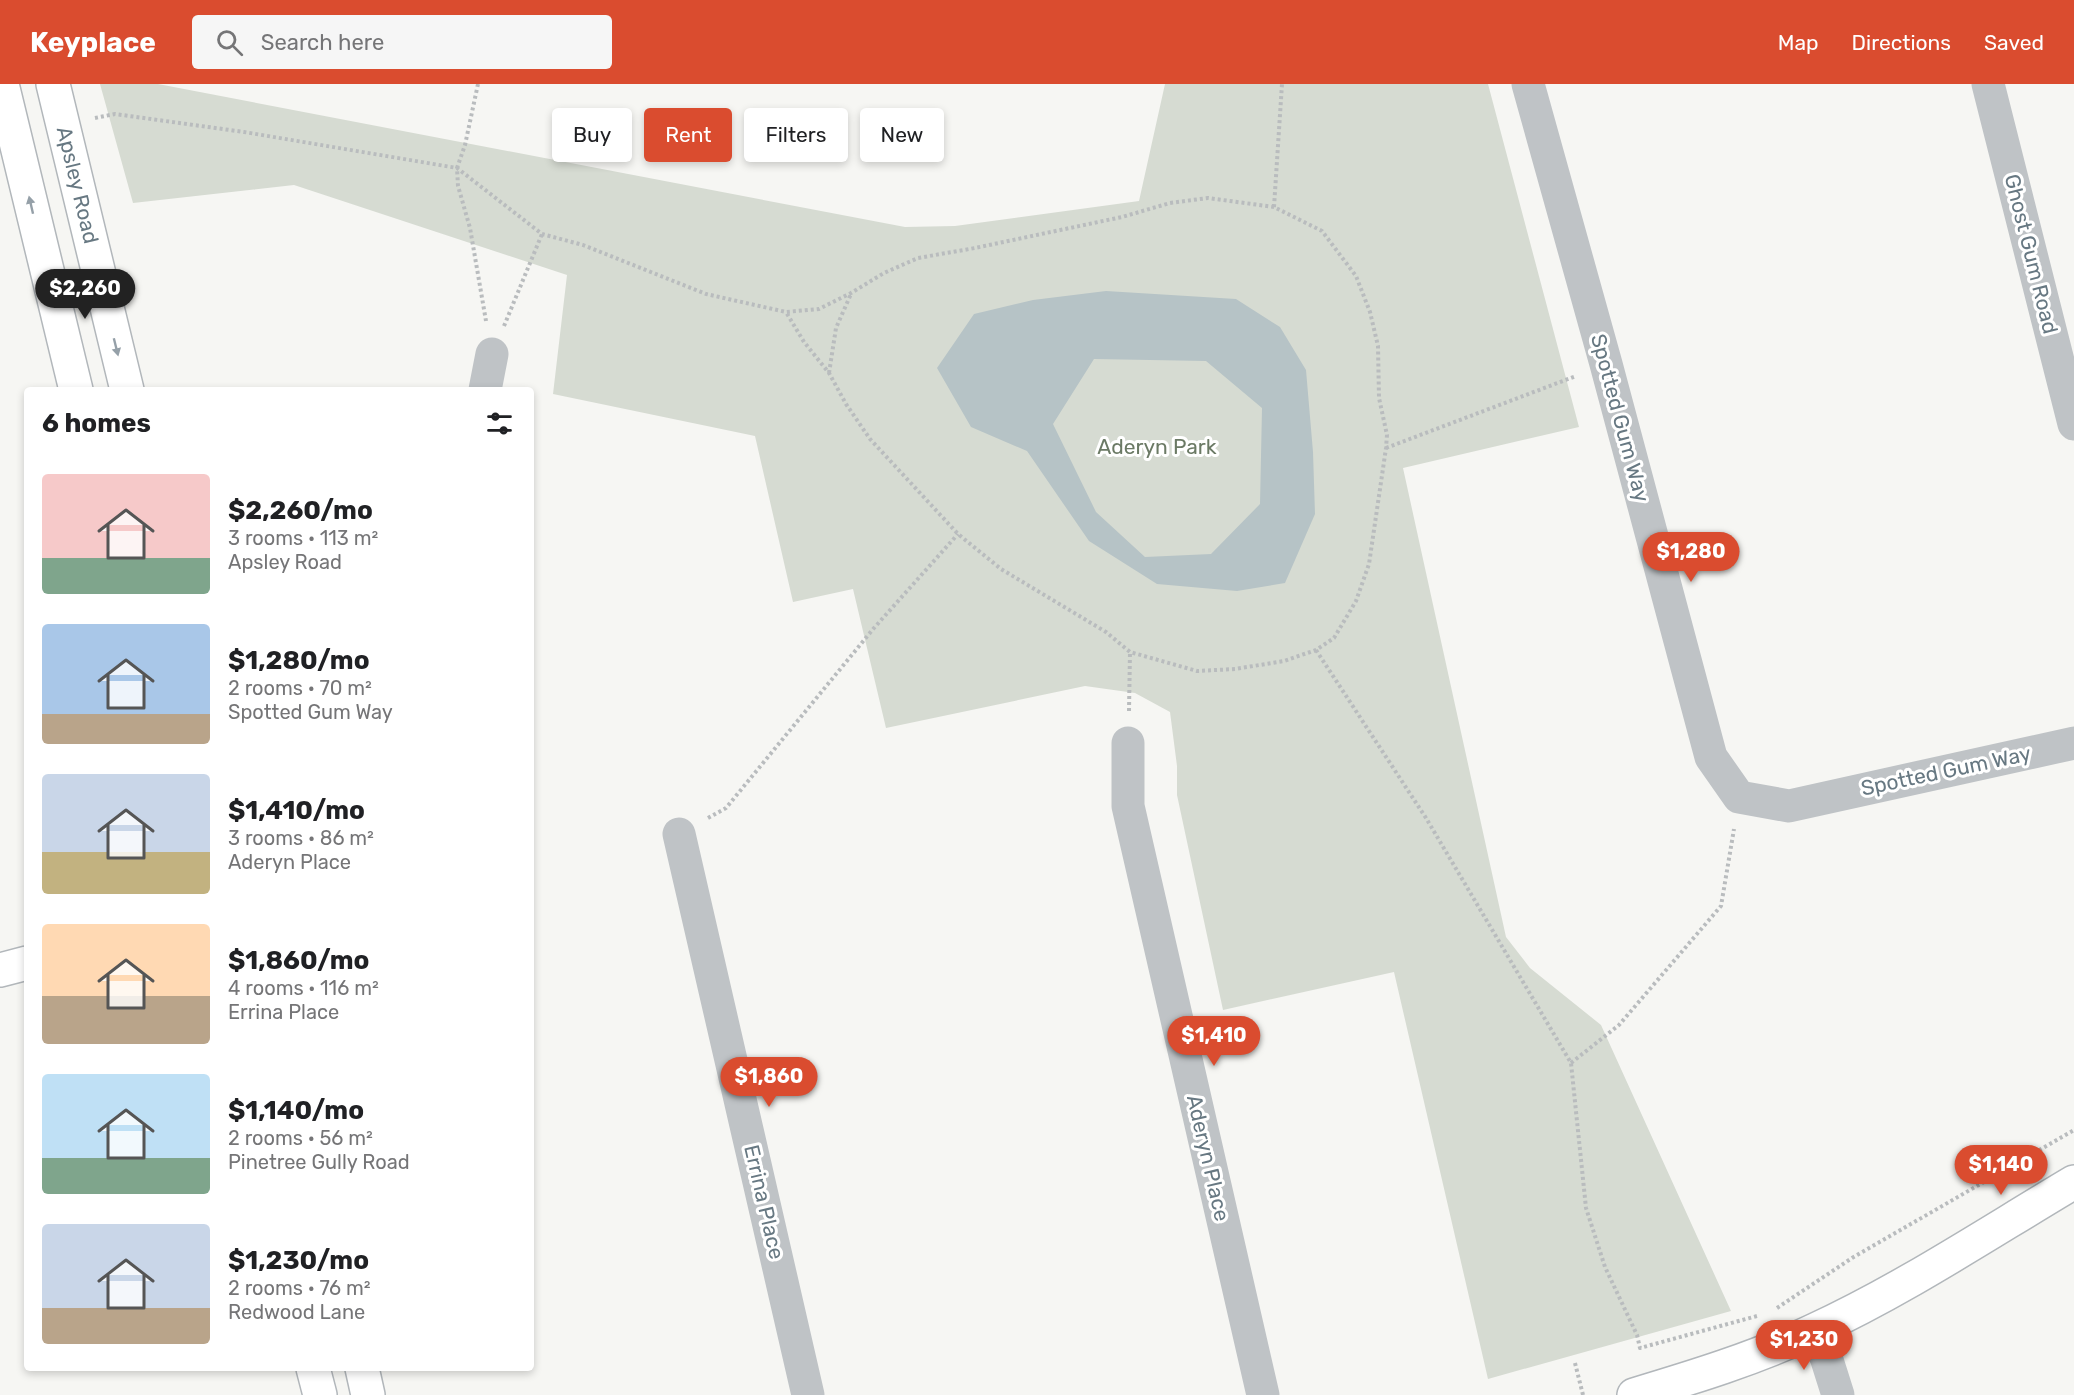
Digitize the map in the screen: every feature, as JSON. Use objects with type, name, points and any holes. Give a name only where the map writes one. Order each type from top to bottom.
[{"type":"main road","points":[[2,84],[75,387]]},
{"type":"main road","name":"Apsley Road","points":[[53,84],[126,387]]},
{"type":"main road","points":[[0,970],[24,964]]},
{"type":"main road","points":[[1634,1395],[1774,1348],[1814,1331],[1866,1305],[2074,1182]]},
{"type":"main road","points":[[314,1371],[320,1395]]},
{"type":"main road","points":[[363,1371],[368,1395]]},
{"type":"street","name":"Spotted Gum Way","points":[[1527,84],[1606,364],[1711,757],[1739,797],[1789,806],[2074,743]]},
{"type":"street","name":"Ghost Gum Road","points":[[1988,84],[2074,424]]},
{"type":"street","points":[[486,387],[492,354]]},
{"type":"street","name":"Aderyn Place","points":[[1128,743],[1128,806],[1263,1395]]},
{"type":"street","name":"Errina Place","points":[[679,834],[808,1395]]},
{"type":"street","points":[[1814,1331],[1826,1357],[1838,1395]]},
{"type":"path","points":[[478,84],[465,145],[457,168],[458,186],[470,228],[492,354]]},
{"type":"path","points":[[1274,207],[1282,84]]},
{"type":"path","points":[[98,117],[115,114],[244,132],[457,168],[542,234],[583,245],[706,294],[786,312],[819,309],[884,273],[918,258],[1122,217],[1170,203],[1208,198],[1274,207],[1322,231],[1356,276],[1370,312],[1377,346],[1379,398],[1387,435],[1376,523],[1366,573],[1356,601],[1334,638],[1316,650],[1284,660],[1235,669],[1197,671],[1130,652],[1106,632],[1000,569],[958,534],[870,439],[846,404],[829,373],[804,342],[786,312]]},
{"type":"path","points":[[492,354],[542,234]]},
{"type":"path","points":[[829,373],[836,328],[851,293]]},
{"type":"path","points":[[1386,448],[1606,364]]},
{"type":"path","points":[[679,834],[726,808],[874,628],[958,534]]},
{"type":"path","points":[[1316,650],[1426,818],[1571,1063],[1586,1208],[1605,1267],[1637,1335],[1640,1348],[1760,1315]]},
{"type":"path","points":[[1128,743],[1130,652]]},
{"type":"path","points":[[1571,1063],[1619,1025],[1721,906],[1739,797]]},
{"type":"path","points":[[1771,1312],[1852,1258],[2074,1130]]},
{"type":"path","points":[[1575,1363],[1583,1395]]},
{"type":"green space","name":"Aderyn Park","points":[[100,84],[158,84],[552,159],[552,162],[565,162],[905,227],[955,226],[1139,201],[1165,84],[1488,84],[1579,427],[1403,468],[1506,937],[1530,968],[1601,1025],[1731,1311],[1488,1379],[1394,972],[1223,1010],[1177,795],[1177,766],[1170,712],[1135,693],[1085,686],[886,728],[853,589],[793,602],[755,436],[553,394],[567,275],[294,185],[133,203]]},
{"type":"shaded area","points":[[1106,291],[1236,299],[1280,327],[1306,370],[1313,452],[1315,514],[1285,583],[1237,591],[1157,584],[1089,541],[1027,451],[971,427],[937,368],[974,314],[1033,300]],"holes":[[[1094,359],[1206,361],[1262,408],[1260,504],[1211,554],[1145,557],[1096,512],[1053,424]]]}]
